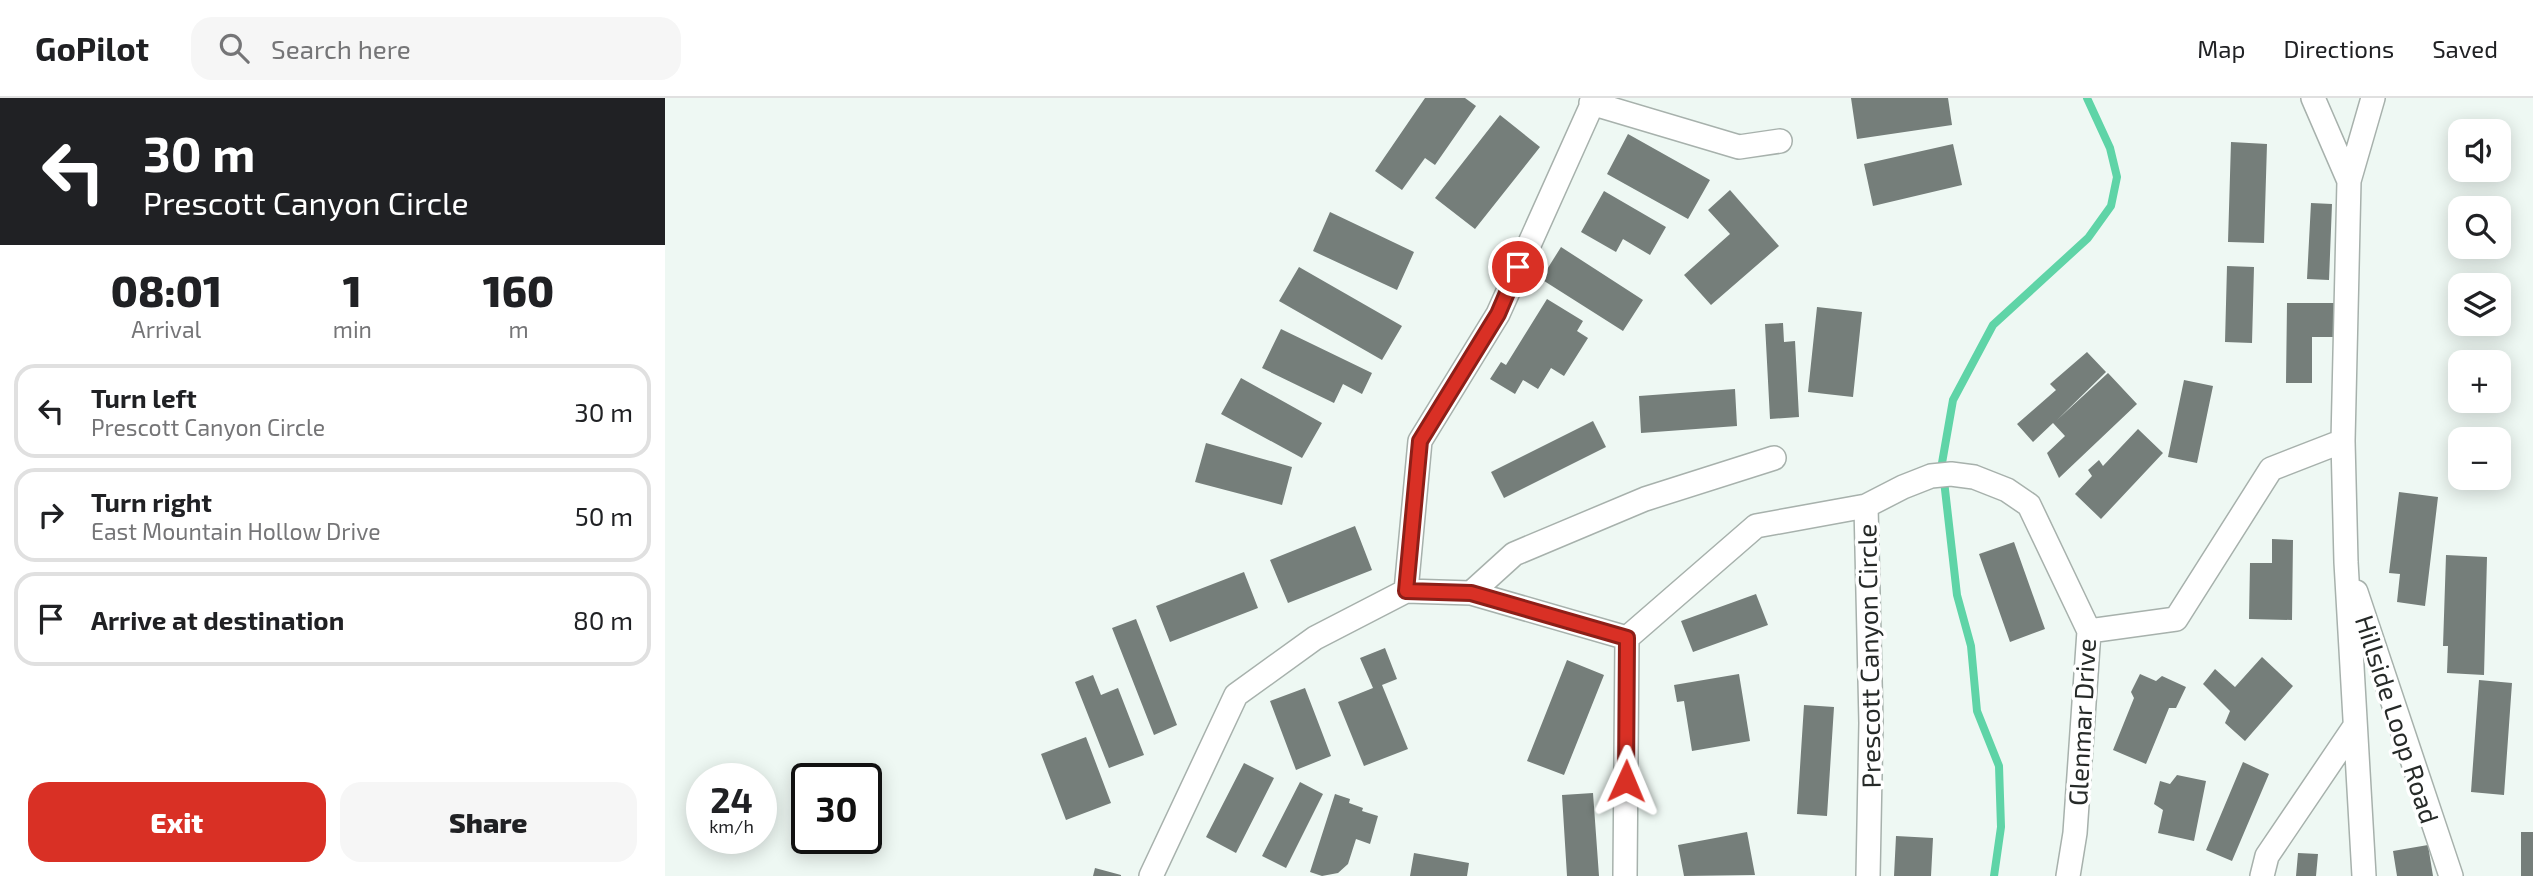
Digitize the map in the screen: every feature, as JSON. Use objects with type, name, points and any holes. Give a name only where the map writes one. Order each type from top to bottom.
[{"type":"street","points":[[2313,98],[2349,181]]},
{"type":"street","points":[[2349,181],[2373,98]]},
{"type":"street","points":[[1406,591],[1420,441],[1498,314],[1593,101],[1739,147],[1780,141]]},
{"type":"street","name":"Hillside Loop Road","points":[[2349,181],[2343,441],[2346,562],[2364,876]]},
{"type":"street","points":[[2089,631],[2176,619],[2271,469],[2343,441]]},
{"type":"street","points":[[1471,593],[1514,554],[1645,499],[1774,458]]},
{"type":"street","name":"Glenmar Drive","points":[[1866,506],[1903,486],[1931,476],[1951,474],[1984,480],[2007,490],[2029,505],[2089,631],[2075,833],[2068,876]]},
{"type":"street","name":"Prescott Canyon Circle","points":[[1627,638],[1756,526],[1866,506],[1871,723],[1868,876]]},
{"type":"street","name":"Hillside Loop Road","points":[[2346,562],[2451,876]]},
{"type":"street","points":[[1157,875],[1236,695],[1315,638],[1406,591],[1471,593],[1627,638],[1625,876]]},
{"type":"street","points":[[2262,876],[2267,856],[2355,726]]},
{"type":"building","points":[[1425,98],[1465,98],[1476,106],[1435,165],[1425,158],[1402,190],[1375,171]]},
{"type":"building","points":[[1851,98],[1948,98],[1952,125],[1857,139]]},
{"type":"building","points":[[1500,115],[1540,147],[1475,229],[1435,198]]},
{"type":"building","points":[[1628,134],[1710,180],[1688,219],[1607,174]]},
{"type":"building","points":[[2231,142],[2267,144],[2264,243],[2228,242]]},
{"type":"building","points":[[1953,144],[1962,185],[1873,206],[1864,164]]},
{"type":"building","points":[[1730,190],[1779,246],[1711,305],[1684,275],[1730,234],[1708,210]]},
{"type":"building","points":[[1604,191],[1666,227],[1650,255],[1623,239],[1616,252],[1581,232]]},
{"type":"building","points":[[2311,203],[2332,204],[2329,280],[2307,279]]},
{"type":"building","points":[[1330,212],[1414,252],[1397,290],[1313,251]]},
{"type":"building","points":[[1561,247],[1643,300],[1623,331],[1541,279]]},
{"type":"building","points":[[2227,266],[2254,267],[2252,343],[2225,342]]},
{"type":"building","points":[[1299,267],[1402,326],[1382,360],[1279,301]]},
{"type":"building","points":[[1547,299],[1583,321],[1577,331],[1588,338],[1564,376],[1551,368],[1538,389],[1523,380],[1515,394],[1490,379],[1501,362],[1506,365]]},
{"type":"building","points":[[2287,303],[2336,303],[2335,337],[2312,337],[2312,383],[2286,383]]},
{"type":"building","points":[[1817,307],[1862,312],[1853,397],[1808,392]]},
{"type":"building","points":[[1783,323],[1784,342],[1795,341],[1799,417],[1770,419],[1765,324]]},
{"type":"building","points":[[1281,329],[1372,373],[1362,394],[1343,384],[1334,403],[1262,368]]},
{"type":"building","points":[[2087,352],[2106,372],[2057,420],[2108,373],[2137,404],[2059,478],[2047,453],[2065,436],[2053,423],[2033,442],[2017,424],[2056,390],[2050,384]]},
{"type":"building","points":[[1241,378],[1322,423],[1302,458],[1221,414]]},
{"type":"building","points":[[2184,380],[2213,386],[2197,463],[2168,457]]},
{"type":"building","points":[[1735,389],[1737,426],[1641,433],[1639,396]]},
{"type":"building","points":[[1593,421],[1606,447],[1504,498],[1491,472]]},
{"type":"building","points":[[2138,429],[2163,453],[2101,519],[2075,494],[2092,476],[2088,470],[2099,460],[2103,466]]},
{"type":"building","points":[[1206,443],[1292,467],[1282,505],[1195,482]]},
{"type":"building","points":[[2399,492],[2438,497],[2425,606],[2397,602],[2400,574],[2389,573]]},
{"type":"building","points":[[1355,526],[1372,570],[1288,603],[1270,560]]},
{"type":"building","points":[[2272,539],[2293,540],[2292,620],[2249,619],[2250,563],[2272,563]]},
{"type":"building","points":[[2014,542],[2045,629],[2010,642],[1979,554]]},
{"type":"building","points":[[2446,555],[2487,557],[2484,675],[2447,673],[2448,646],[2443,646]]},
{"type":"building","points":[[1244,572],[1258,608],[1170,642],[1156,606]]},
{"type":"building","points":[[1756,594],[1768,625],[1693,652],[1681,621]]},
{"type":"building","points":[[1136,619],[1177,725],[1154,735],[1112,628]]},
{"type":"building","points":[[1385,648],[1397,679],[1382,685],[1408,749],[1364,766],[1338,702],[1373,688],[1360,658]]},
{"type":"building","points":[[2262,657],[2293,686],[2245,741],[2225,723],[2230,711],[2203,684],[2215,669],[2235,687]]},
{"type":"building","points":[[1567,660],[1604,675],[1564,775],[1527,761]]},
{"type":"building","points":[[1739,674],[1750,741],[1692,751],[1684,701],[1677,702],[1674,685]]},
{"type":"building","points":[[2140,674],[2156,681],[2162,676],[2186,687],[2176,708],[2169,708],[2146,764],[2113,750],[2134,698],[2131,692]]},
{"type":"building","points":[[1093,675],[1101,695],[1118,688],[1144,755],[1109,768],[1075,682]]},
{"type":"building","points":[[2479,680],[2512,683],[2504,795],[2471,792]]},
{"type":"building","points":[[1305,688],[1331,756],[1296,770],[1270,701]]},
{"type":"building","points":[[1804,705],[1834,707],[1827,816],[1797,814]]},
{"type":"building","points":[[1086,737],[1111,803],[1066,820],[1041,754]]},
{"type":"building","points":[[2243,762],[2269,774],[2232,861],[2206,850]]},
{"type":"building","points":[[1244,763],[1274,778],[1236,853],[1206,837]]},
{"type":"building","points":[[2177,775],[2206,781],[2194,841],[2158,833],[2163,810],[2154,804],[2160,781],[2170,784]]},
{"type":"building","points":[[1300,782],[1323,794],[1286,868],[1262,856]]},
{"type":"building","points":[[1593,793],[1599,876],[1567,876],[1562,795]]},
{"type":"building","points":[[1335,794],[1350,799],[1349,803],[1363,808],[1362,811],[1378,816],[1370,844],[1356,839],[1348,864],[1338,873],[1322,876],[1310,872]]},
{"type":"building","points":[[1747,832],[1755,875],[1684,876],[1678,845]]},
{"type":"building","points":[[2521,832],[2533,832],[2533,876],[2521,876]]},
{"type":"building","points":[[1896,836],[1933,838],[1931,876],[1894,876]]},
{"type":"building","points":[[2428,845],[2433,876],[2397,876],[2393,851]]},
{"type":"building","points":[[1414,853],[1469,863],[1467,876],[1410,876]]},
{"type":"building","points":[[2298,853],[2318,854],[2316,876],[2296,876]]},
{"type":"building","points":[[1095,868],[1121,875],[1121,876],[1093,876]]},
{"type":"waterway","points":[[1994,876],[2001,827],[1999,766],[1977,711],[1971,646],[1957,595],[1942,463],[1953,400],[1993,325],[2088,238],[2111,206],[2117,177],[2110,148],[2087,98]]},
{"type":"route","points":[[1518,267],[1498,314],[1420,441],[1406,591],[1471,593],[1627,638],[1626,781]]}]
